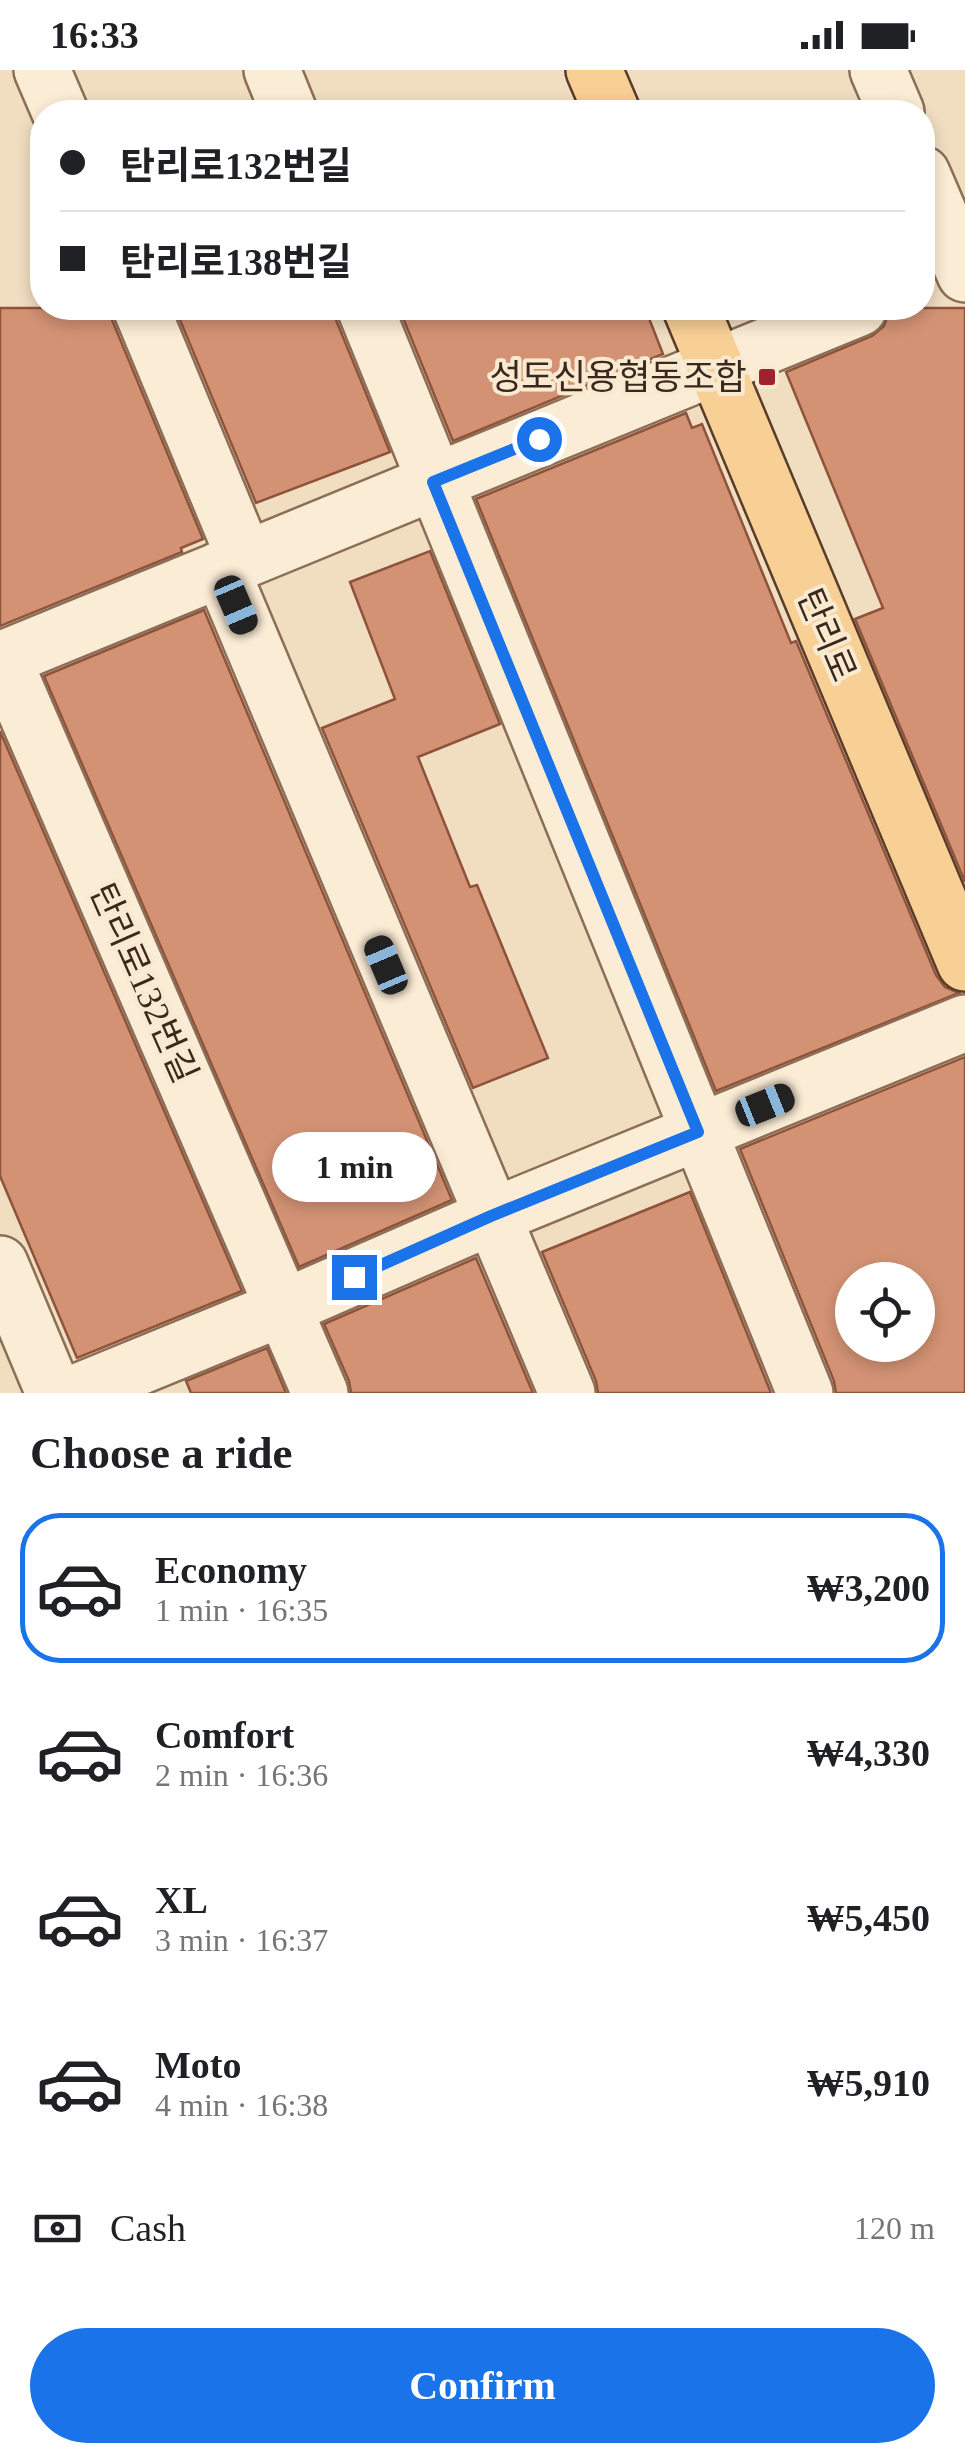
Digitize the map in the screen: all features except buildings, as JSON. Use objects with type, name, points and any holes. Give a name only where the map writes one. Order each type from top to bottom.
[{"type":"main road","points":[[594,70],[607,100]]},
{"type":"main road","name":"탄리로","points":[[696,320],[965,963]]},
{"type":"street","points":[[42,70],[55,100]]},
{"type":"street","points":[[272,70],[284,100]]},
{"type":"street","points":[[878,70],[891,100]]},
{"type":"street","points":[[935,213],[954,271]]},
{"type":"street","points":[[145,320],[233,564],[491,1216],[566,1393]]},
{"type":"street","points":[[370,320],[805,1393]]},
{"type":"street","name":"탄리로132번길","points":[[320,1393],[2,660],[831,320]]},
{"type":"street","points":[[75,1393],[285,1307],[491,1216],[965,1023]]},
{"type":"street","points":[[0,1264],[54,1393]]},
{"type":"place","name":"성도신용협동조합","points":[[767,377]]},
{"type":"route","points":[[354,1277],[698,1132],[433,482],[539,439]]}]
